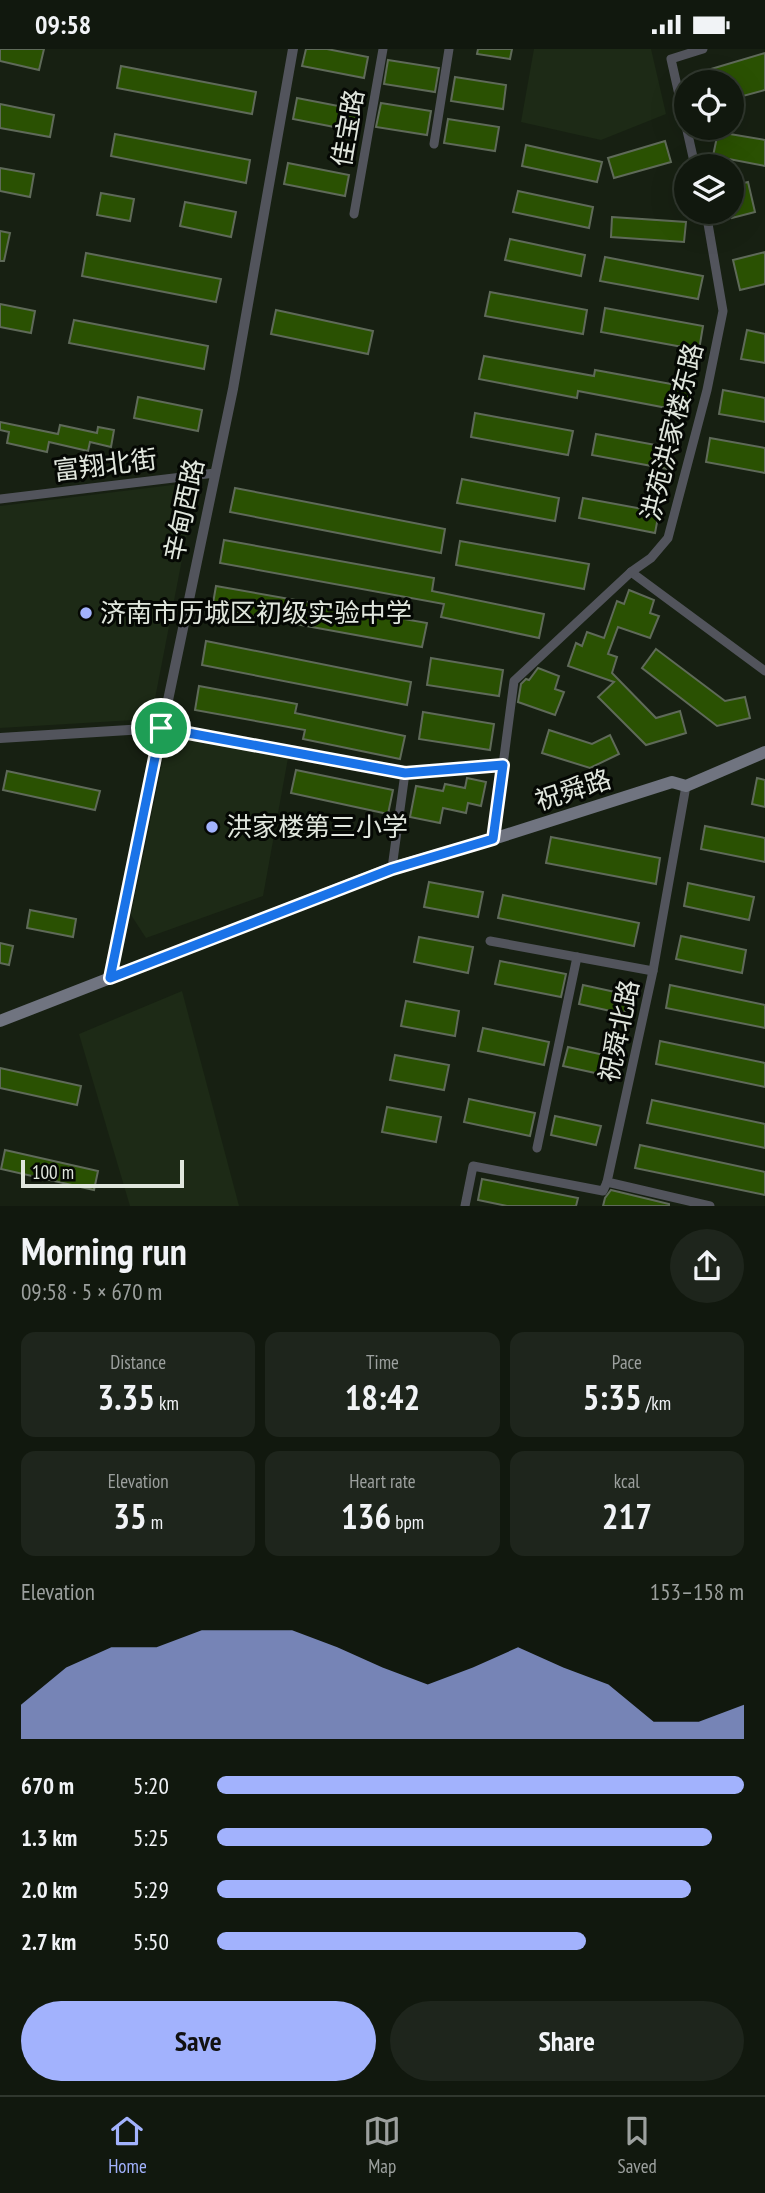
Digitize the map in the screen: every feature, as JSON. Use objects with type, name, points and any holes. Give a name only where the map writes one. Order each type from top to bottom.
[{"type":"main road","name":"祝舜路","points":[[0,1021],[392,869],[672,782],[686,786],[765,752]]},
{"type":"street","name":"辛甸西路","points":[[110,978],[233,389],[293,49]]},
{"type":"street","name":"佳宝路","points":[[354,215],[383,49]]},
{"type":"street","points":[[434,144],[449,49]]},
{"type":"street","points":[[692,154],[671,58],[703,49]]},
{"type":"street","name":"洪苑洪家楼东路","points":[[493,839],[514,681],[631,572],[651,558],[668,538],[707,390],[723,311],[708,224]]},
{"type":"street","name":"富翔北街","points":[[0,499],[215,473]]},
{"type":"street","points":[[631,572],[765,671]]},
{"type":"street","points":[[0,738],[161,728],[405,773],[503,765]]},
{"type":"street","points":[[392,869],[405,773]]},
{"type":"street","name":"祝舜北路","points":[[607,1182],[653,971],[686,786]]},
{"type":"street","points":[[490,940],[653,971]]},
{"type":"street","points":[[537,1148],[577,957]]},
{"type":"street","points":[[465,1206],[473,1166],[603,1191],[607,1182],[710,1206]]},
{"type":"shaded area","points":[[534,49],[651,49],[666,114],[601,140],[521,122]]},
{"type":"shaded area","name":"济南市历城区初级实验中学","points":[[197,482],[151,719],[0,728],[0,506]]},
{"type":"shaded area","name":"洪家楼第三小学","points":[[168,735],[288,758],[263,896],[146,938],[131,915]]},
{"type":"shaded area","points":[[182,991],[239,1206],[130,1206],[79,1034]]},
{"type":"building","points":[[0,49],[44,49],[39,70],[0,61]]},
{"type":"building","points":[[306,49],[327,49],[368,57],[364,78],[302,66]]},
{"type":"building","points":[[478,49],[512,49],[510,59],[477,54]]},
{"type":"building","points":[[765,53],[765,90],[744,96],[744,70],[708,70]]},
{"type":"building","points":[[388,60],[439,68],[435,92],[384,84]]},
{"type":"building","points":[[121,66],[256,92],[252,114],[117,88]]},
{"type":"building","points":[[455,77],[506,85],[503,109],[451,101]]},
{"type":"building","points":[[297,98],[359,110],[355,131],[293,119]]},
{"type":"building","points":[[381,103],[431,111],[427,135],[376,127]]},
{"type":"building","points":[[0,104],[54,115],[50,137],[0,128]]},
{"type":"building","points":[[448,119],[499,127],[495,151],[444,143]]},
{"type":"building","points":[[115,134],[250,160],[246,183],[111,156]]},
{"type":"building","points":[[744,136],[765,140],[765,166],[744,162],[744,154],[713,154],[716,140],[744,140]]},
{"type":"building","points":[[665,141],[671,162],[614,178],[608,158]]},
{"type":"building","points":[[526,145],[602,162],[597,182],[522,166]]},
{"type":"building","points":[[288,163],[349,175],[345,196],[284,184]]},
{"type":"building","points":[[0,168],[34,174],[30,197],[0,191]]},
{"type":"building","points":[[748,182],[755,212],[744,215],[744,183]]},
{"type":"building","points":[[518,191],[593,207],[589,228],[513,212]]},
{"type":"building","points":[[101,193],[134,199],[130,221],[97,215]]},
{"type":"building","points":[[185,202],[236,212],[231,237],[180,226]]},
{"type":"building","points":[[612,217],[686,224],[684,242],[611,237]]},
{"type":"building","points":[[0,231],[10,233],[4,261],[0,261]]},
{"type":"building","points":[[510,239],[585,255],[581,276],[505,260]]},
{"type":"building","points":[[765,252],[765,284],[740,290],[733,260]]},
{"type":"building","points":[[86,253],[221,279],[216,302],[82,276]]},
{"type":"building","points":[[605,257],[703,276],[698,299],[600,281]]},
{"type":"building","points":[[490,292],[587,310],[583,334],[485,316]]},
{"type":"building","points":[[0,304],[35,311],[31,333],[0,327]]},
{"type":"building","points":[[605,308],[703,326],[699,350],[601,332]]},
{"type":"building","points":[[276,310],[373,331],[368,354],[271,334]]},
{"type":"building","points":[[74,320],[208,346],[204,369],[69,343]]},
{"type":"building","points":[[747,330],[765,334],[765,363],[741,359]]},
{"type":"building","points":[[484,356],[594,376],[595,370],[693,388],[688,412],[578,391],[577,398],[479,379]]},
{"type":"building","points":[[723,390],[765,398],[765,422],[719,414]]},
{"type":"building","points":[[138,397],[202,410],[198,431],[134,418]]},
{"type":"building","points":[[475,413],[573,431],[568,455],[471,437]]},
{"type":"building","points":[[0,422],[58,434],[60,425],[97,433],[98,427],[114,430],[111,447],[90,442],[88,451],[49,442],[47,452],[7,443],[9,432],[0,430]]},
{"type":"building","points":[[596,434],[672,448],[668,469],[592,455]]},
{"type":"building","points":[[710,438],[765,448],[765,473],[706,462]]},
{"type":"building","points":[[462,479],[559,498],[555,521],[457,503]]},
{"type":"building","points":[[235,488],[445,529],[441,553],[230,512]]},
{"type":"building","points":[[583,498],[659,512],[655,533],[579,518]]},
{"type":"building","points":[[224,540],[434,578],[432,591],[544,614],[539,638],[441,617],[444,604],[220,563]]},
{"type":"building","points":[[460,541],[589,564],[584,589],[456,565]]},
{"type":"building","points":[[216,586],[427,623],[422,647],[212,609]]},
{"type":"building","points":[[629,590],[654,600],[650,613],[659,616],[650,638],[618,627],[608,654],[617,657],[612,673],[656,718],[680,711],[686,733],[646,745],[598,697],[614,682],[568,666],[576,643],[582,646],[587,632],[604,638],[617,601],[624,604]]},
{"type":"building","points":[[206,641],[411,682],[407,705],[202,665]]},
{"type":"building","points":[[656,649],[725,701],[745,697],[750,718],[717,726],[642,668]]},
{"type":"building","points":[[431,658],[503,670],[499,696],[427,685]]},
{"type":"building","points":[[538,668],[559,676],[555,689],[564,692],[555,715],[518,702],[521,684],[526,679],[529,680]]},
{"type":"building","points":[[199,686],[297,704],[295,713],[405,736],[400,759],[303,739],[305,730],[195,710]]},
{"type":"building","points":[[423,712],[494,724],[490,750],[419,739]]},
{"type":"building","points":[[549,730],[592,744],[610,735],[619,754],[590,768],[542,753]]},
{"type":"building","points":[[296,770],[393,790],[388,814],[291,793]]},
{"type":"building","points":[[7,771],[100,791],[95,810],[3,790]]},
{"type":"building","points":[[467,778],[486,782],[481,806],[468,803],[466,813],[443,808],[440,823],[410,817],[416,786],[443,791],[445,784],[465,788]]},
{"type":"building","points":[[757,778],[765,780],[765,807],[752,804]]},
{"type":"building","points":[[705,826],[765,838],[765,862],[701,849]]},
{"type":"building","points":[[551,837],[660,858],[656,884],[546,863]]},
{"type":"building","points":[[429,882],[483,892],[478,917],[424,907]]},
{"type":"building","points":[[688,883],[754,897],[749,920],[684,906]]},
{"type":"building","points":[[503,895],[639,923],[634,946],[498,918]]},
{"type":"building","points":[[30,910],[76,919],[73,937],[27,928]]},
{"type":"building","points":[[681,936],[746,950],[742,973],[676,959]]},
{"type":"building","points":[[419,937],[473,947],[468,973],[414,962]]},
{"type":"building","points":[[0,943],[13,946],[9,965],[0,963]]},
{"type":"building","points":[[500,961],[566,974],[561,997],[495,984]]},
{"type":"building","points":[[583,985],[629,995],[624,1014],[579,1004]]},
{"type":"building","points":[[670,985],[765,1005],[765,1028],[666,1008]]},
{"type":"building","points":[[406,1001],[459,1011],[455,1036],[401,1026]]},
{"type":"building","points":[[483,1028],[549,1042],[544,1065],[478,1051]]},
{"type":"building","points":[[660,1041],[765,1063],[765,1087],[656,1064]]},
{"type":"building","points":[[568,1047],[613,1057],[609,1076],[563,1066]]},
{"type":"building","points":[[395,1055],[449,1065],[444,1090],[390,1080]]},
{"type":"building","points":[[0,1068],[81,1086],[77,1105],[0,1088]]},
{"type":"building","points":[[469,1099],[535,1113],[530,1136],[464,1122]]},
{"type":"building","points":[[652,1100],[765,1124],[765,1148],[647,1123]]},
{"type":"building","points":[[387,1107],[441,1117],[436,1142],[382,1132]]},
{"type":"building","points":[[555,1116],[601,1126],[596,1145],[551,1135]]},
{"type":"building","points":[[640,1145],[765,1172],[765,1195],[635,1168]]},
{"type":"building","points":[[5,1150],[98,1171],[94,1190],[1,1169]]},
{"type":"building","points":[[482,1179],[578,1198],[576,1206],[507,1206],[478,1200]]},
{"type":"building","points":[[611,1190],[669,1204],[669,1206],[603,1206]]},
{"type":"place","name":"济南市历城区初级实验中学","points":[[86,613]]},
{"type":"place","name":"洪家楼第三小学","points":[[212,827]]},
{"type":"route","points":[[161,728],[405,773],[503,765],[493,839],[392,869],[110,978],[161,728]]}]
